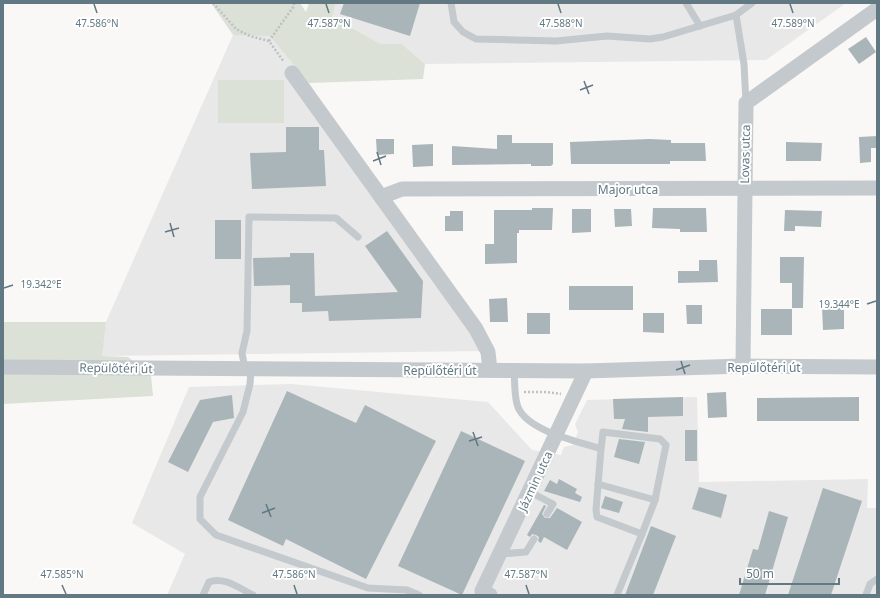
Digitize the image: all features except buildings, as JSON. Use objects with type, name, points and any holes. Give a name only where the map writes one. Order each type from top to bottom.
[{"type":"street","points":[[746,103],[877,10]]},
{"type":"street","points":[[292,73],[476,329],[488,352],[490,370]]},
{"type":"street","name":"Lovas utca","points":[[743,366],[746,103]]},
{"type":"street","name":"Major utca","points":[[381,197],[402,189],[877,188]]},
{"type":"street","name":"Repülőtéri út","points":[[3,367],[586,371],[743,366],[877,367]]},
{"type":"street","name":"Jázmin utca","points":[[484,594],[500,554],[586,371]]},
{"type":"lane","points":[[451,3],[454,22],[463,32],[476,38],[556,41],[607,36],[650,39],[736,15],[752,3]]},
{"type":"lane","points":[[686,3],[700,26]]},
{"type":"lane","points":[[736,15],[744,64],[746,103]]},
{"type":"lane","points":[[358,237],[336,218],[249,217],[247,331],[242,353],[248,369],[250,384],[243,412],[200,497],[200,519],[216,535],[346,581],[368,588],[407,590],[419,595]]},
{"type":"lane","points":[[514,370],[517,404],[526,419],[538,427],[600,449]]},
{"type":"lane","points":[[617,595],[642,534],[655,500],[666,447],[663,441],[603,432],[600,449],[596,510],[597,517],[642,534]]},
{"type":"lane","points":[[598,484],[655,500]]},
{"type":"lane","points":[[530,492],[553,504],[548,514]]},
{"type":"lane","points":[[500,554],[526,552],[534,539]]},
{"type":"lane","points":[[203,595],[209,582],[216,579],[226,582],[253,595]]},
{"type":"lane","points":[[866,595],[870,584],[877,579]]},
{"type":"path","points":[[214,3],[236,29],[250,36],[269,41],[292,73]]},
{"type":"path","points":[[269,41],[294,6],[294,3]]},
{"type":"path","points":[[516,392],[547,392],[575,396]]},
{"type":"shaded area","points":[[211,3],[300,3],[306,12],[309,3],[336,3],[332,17],[381,44],[402,44],[425,64],[423,79],[309,83],[270,36],[233,35]]},
{"type":"shaded area","points":[[336,3],[846,3],[766,60],[425,64],[402,44],[381,44],[332,17]]},
{"type":"shaded area","points":[[233,35],[270,35],[309,83],[485,351],[101,356],[106,322]]},
{"type":"shaded area","points":[[218,80],[284,80],[284,123],[218,123]]},
{"type":"shaded area","points":[[3,322],[106,322],[102,356],[128,357],[151,375],[153,396],[3,404]]},
{"type":"shaded area","points":[[291,384],[488,402],[532,450],[561,455],[564,447],[573,445],[578,432],[575,424],[587,400],[697,397],[699,482],[868,479],[867,508],[877,508],[877,595],[167,595],[185,554],[132,523],[189,387]]}]
